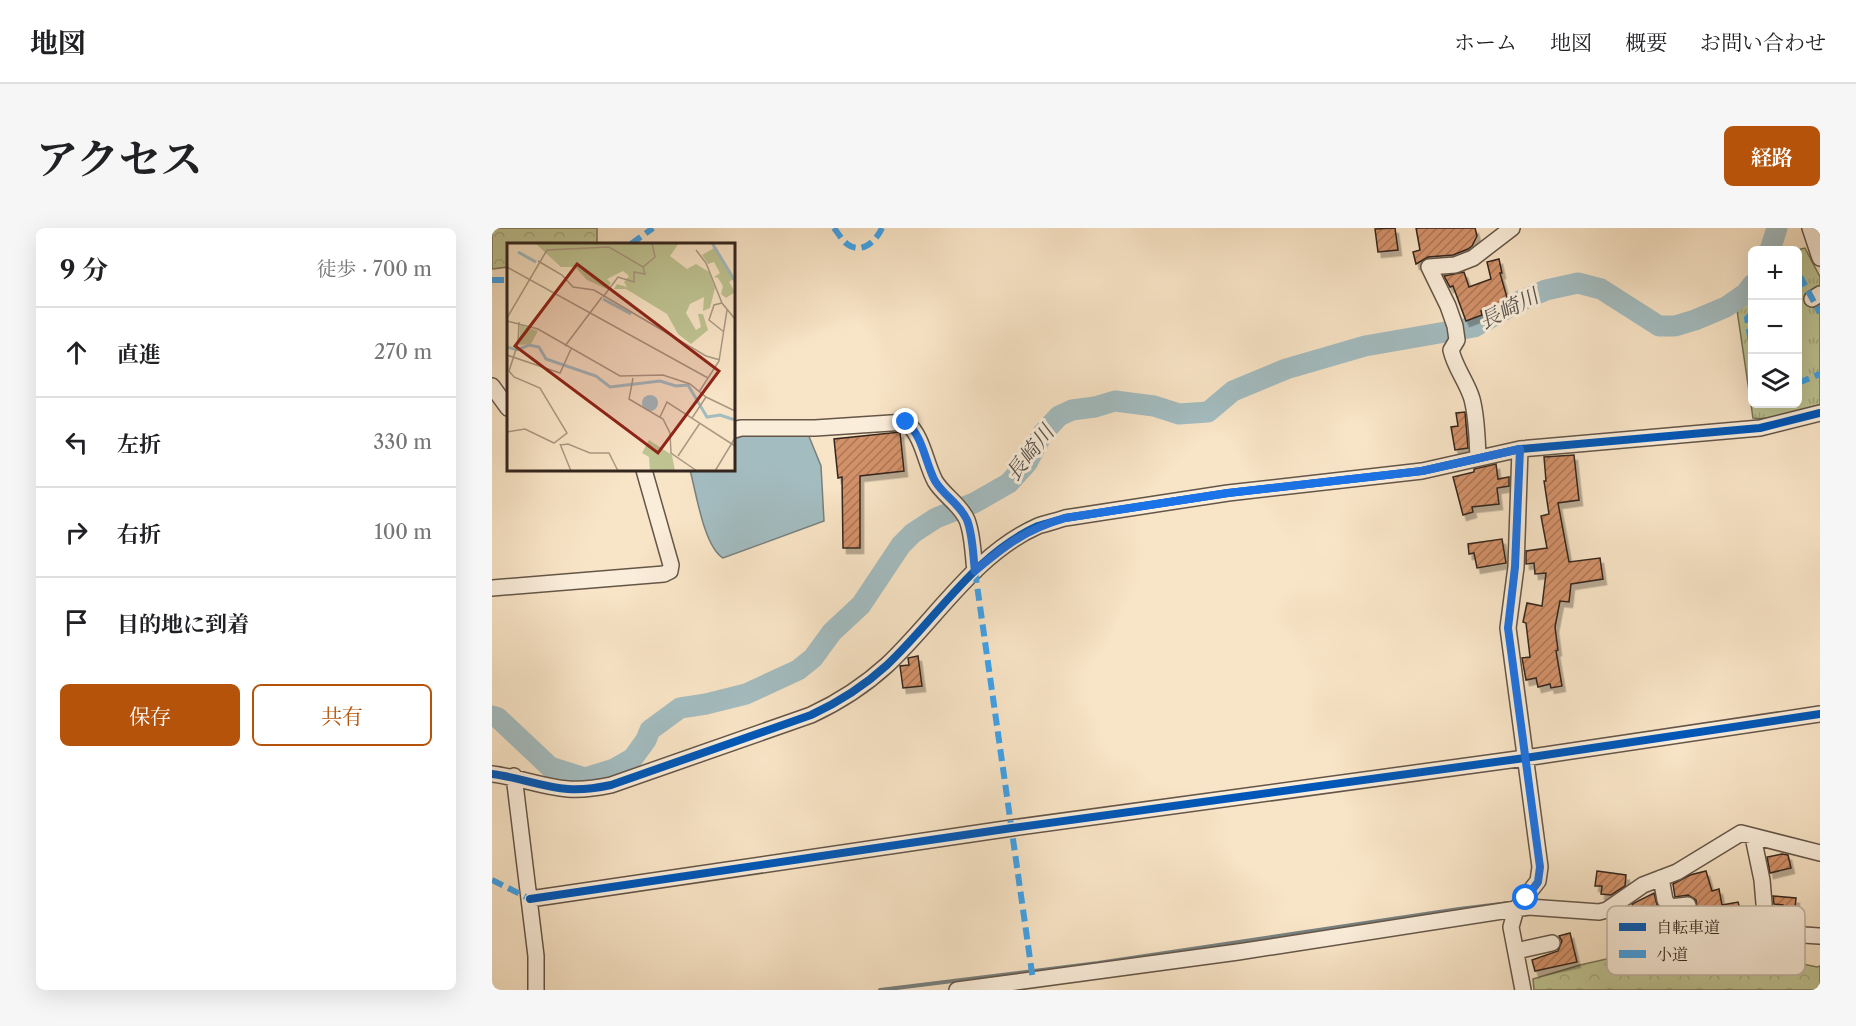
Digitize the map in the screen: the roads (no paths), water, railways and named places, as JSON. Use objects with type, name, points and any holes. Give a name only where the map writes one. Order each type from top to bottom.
[{"type":"street","points":[[1478,457],[1472,398],[1451,350],[1456,333],[1429,267],[1455,265],[1473,258],[1512,228]]},
{"type":"street","points":[[1810,228],[1820,258]]},
{"type":"street","points":[[492,386],[507,407]]},
{"type":"street","points":[[492,774],[514,776],[567,789],[589,789],[611,785],[811,715],[855,690],[887,664],[975,571],[1007,545],[1038,526],[1065,518],[1228,493],[1422,471],[1520,449],[1760,428],[1820,413]]},
{"type":"street","points":[[735,430],[815,428],[906,422],[915,432],[934,479],[942,492],[959,507],[968,522],[975,571]]},
{"type":"street","points":[[1520,449],[1515,567],[1508,628],[1540,867],[1538,882],[1521,904],[1511,927],[1523,990]]},
{"type":"street","points":[[492,588],[664,574],[670,571],[672,565],[644,471]]},
{"type":"street","points":[[530,898],[1070,820],[1525,758],[1820,714]]},
{"type":"street","points":[[514,776],[536,956],[536,990]]},
{"type":"street","points":[[1612,906],[1643,885],[1677,872],[1741,833],[1820,853]]},
{"type":"street","points":[[1753,837],[1762,880],[1764,906]]},
{"type":"street","points":[[1660,878],[1665,900],[1669,906]]},
{"type":"street","points":[[957,990],[1250,950],[1521,904],[1529,907],[1599,912],[1607,909]]},
{"type":"street","points":[[1679,906],[1688,905]]},
{"type":"street","points":[[1516,951],[1552,943]]},
{"type":"water","points":[[752,432],[808,434],[821,466],[824,521],[723,558],[716,552],[706,531],[690,471],[735,471],[735,438]]},
{"type":"waterway","name":"長崎川","points":[[1771,246],[1777,228]]},
{"type":"waterway","name":"長崎川","points":[[492,716],[498,718],[550,767],[585,778],[614,769],[633,758],[650,730],[680,708],[746,694],[798,670],[813,658],[832,632],[861,605],[901,545],[913,533],[936,518],[974,503],[1009,483],[1027,463],[1043,433],[1059,416],[1072,410],[1115,401],[1154,406],[1179,414],[1208,412],[1233,391],[1286,369],[1365,346],[1474,327],[1520,301],[1546,290],[1578,283],[1601,289],[1659,326],[1675,326],[1695,320],[1726,307],[1748,290]]},
{"type":"waterway","points":[[880,990],[1098,963],[1517,902]]}]
